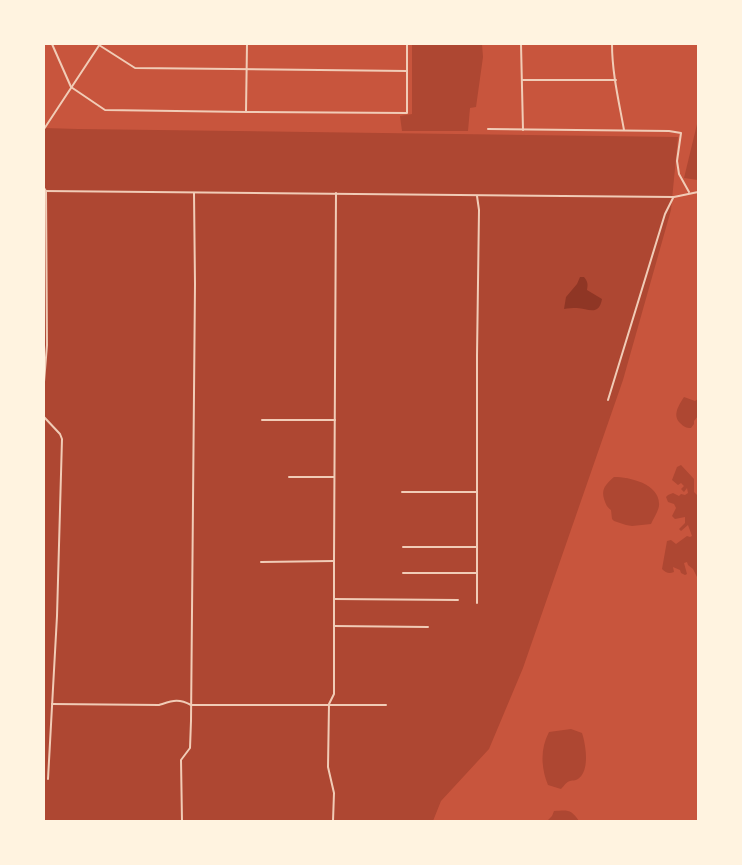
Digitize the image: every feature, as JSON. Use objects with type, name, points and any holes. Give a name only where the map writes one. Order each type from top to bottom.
[{"type":"street","points":[[52,44],[71,88],[105,110],[407,113],[407,44]]},
{"type":"street","points":[[44,129],[99,44],[135,68],[407,70]]},
{"type":"street","points":[[246,112],[247,44]]},
{"type":"street","points":[[521,44],[523,130]]},
{"type":"street","points":[[612,44],[625,131]]},
{"type":"street","points":[[522,80],[616,80]]},
{"type":"street","points":[[488,130],[669,131],[682,134],[677,161],[678,174],[690,193]]},
{"type":"street","points":[[44,382],[47,345],[45,190],[674,197],[698,192]]},
{"type":"street","points":[[182,821],[181,760],[190,748],[194,193]]},
{"type":"street","points":[[334,821],[334,794],[328,767],[329,704],[334,694],[336,193]]},
{"type":"street","points":[[477,196],[479,210],[477,603]]},
{"type":"street","points":[[608,400],[665,214],[674,197]]},
{"type":"street","points":[[44,417],[60,434],[62,439],[59,567],[48,779]]},
{"type":"street","points":[[262,420],[335,420]]},
{"type":"street","points":[[289,477],[334,477]]},
{"type":"street","points":[[402,492],[477,492]]},
{"type":"street","points":[[403,547],[477,547]]},
{"type":"street","points":[[261,562],[334,562]]},
{"type":"street","points":[[402,573],[477,573]]},
{"type":"street","points":[[334,599],[458,600]]},
{"type":"street","points":[[334,626],[428,627]]},
{"type":"street","points":[[52,704],[159,705],[173,700],[182,700],[190,705],[386,705]]},
{"type":"shaded area","points":[[412,44],[482,44],[483,57],[476,107],[470,108],[468,131],[402,131],[400,116],[412,114]]},
{"type":"shaded area","points":[[698,120],[698,180],[684,178]]},
{"type":"shaded area","points":[[44,128],[678,137],[671,210],[623,380],[523,668],[489,749],[441,801],[433,821],[44,821]]},
{"type":"shaded area","points":[[580,277],[584,277],[586,280],[587,290],[602,299],[599,308],[596,310],[564,309],[566,297],[577,284]]},
{"type":"shaded area","points":[[684,397],[695,401],[698,399],[698,416],[691,428],[686,427],[678,420],[676,413]]},
{"type":"shaded area","points":[[681,465],[694,479],[694,492],[698,496],[698,579],[687,562],[684,563],[687,574],[685,575],[673,567],[674,572],[671,573],[662,569],[667,541],[671,540],[676,544],[687,536],[692,536],[688,525],[681,531],[679,529],[685,523],[685,517],[675,519],[672,516],[676,508],[674,504],[668,502],[666,497],[673,493],[679,496],[688,493],[687,488],[684,492],[681,489],[684,486],[681,483],[678,485],[672,480],[677,467]]},
{"type":"shaded area","points":[[614,477],[636,480],[650,487],[655,492],[659,506],[651,524],[632,526],[612,519],[611,510],[605,503],[603,492],[607,484]]},
{"type":"shaded area","points":[[571,729],[582,733],[586,751],[586,764],[582,775],[577,780],[567,782],[561,789],[548,785],[543,765],[544,745],[549,732]]},
{"type":"shaded area","points":[[554,811],[569,811],[579,821],[547,821]]}]
